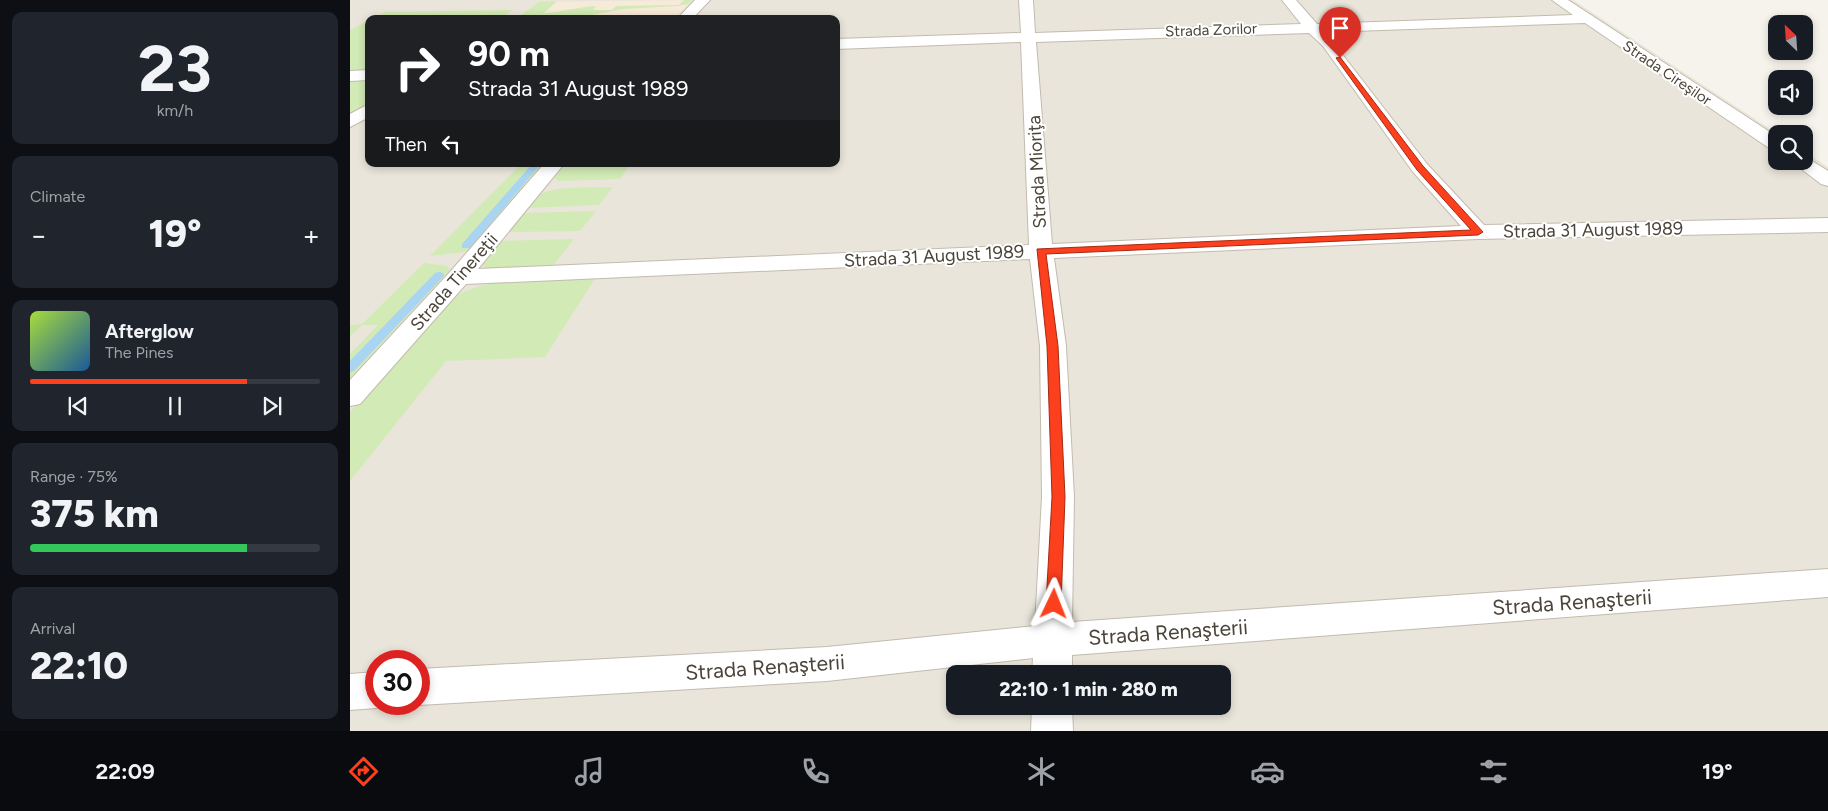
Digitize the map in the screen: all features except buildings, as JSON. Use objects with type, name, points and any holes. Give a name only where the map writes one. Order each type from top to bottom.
[{"type":"street","points":[[688,15],[703,0]]},
{"type":"street","name":"Strada Mioriţa","points":[[1026,0],[1041,251],[1052,346],[1058,497],[1052,657]]},
{"type":"street","points":[[1289,0],[1311,27],[1328,43],[1420,168],[1478,232]]},
{"type":"street","name":"Strada Cireşilor","points":[[1559,0],[1768,139]]},
{"type":"street","name":"Strada Zorilor","points":[[840,44],[1586,19]]},
{"type":"street","points":[[350,76],[365,75]]},
{"type":"street","points":[[350,122],[365,112]]},
{"type":"street","name":"Strada Tinereţii","points":[[350,397],[459,278],[552,167]]},
{"type":"street","points":[[1813,169],[1828,180]]},
{"type":"street","name":"Strada 31 August 1989","points":[[459,278],[1478,232],[1828,225]]},
{"type":"street","name":"Strada Renaşterii","points":[[430,687],[827,664],[1052,657],[1828,583]]},
{"type":"street","points":[[350,692],[365,691]]},
{"type":"street","points":[[1052,715],[1052,731]]},
{"type":"shaded area","points":[[350,0],[1573,0],[1768,127],[1768,170],[1813,170],[1813,157],[1828,167],[1828,731],[350,731]]},
{"type":"shaded area","points":[[692,0],[678,15],[521,15],[539,2]]},
{"type":"green space","points":[[684,0],[692,0],[688,4],[678,6],[623,9],[592,15],[521,15],[539,2],[557,1],[544,13],[596,6],[593,10],[612,10],[616,6],[679,5]]},
{"type":"green space","points":[[512,10],[506,15],[379,15],[385,12]]},
{"type":"green space","points":[[365,22],[365,70],[350,74],[350,30]]},
{"type":"green space","points":[[365,79],[365,105],[350,116],[350,80]]},
{"type":"green space","points":[[518,167],[543,167],[473,251],[430,256]]},
{"type":"green space","points":[[563,167],[629,167],[620,179],[559,181],[554,178]]},
{"type":"green space","points":[[613,187],[599,205],[527,208],[544,192],[574,188]]},
{"type":"green space","points":[[596,211],[580,231],[506,232],[523,213]]},
{"type":"green space","points":[[574,239],[553,266],[487,269],[480,264],[500,241]]},
{"type":"green space","points":[[424,263],[447,266],[450,270],[350,378],[350,354],[378,325],[362,325],[350,336],[350,325],[362,324]]},
{"type":"green space","points":[[596,277],[545,357],[446,361],[350,481],[350,412],[447,301],[463,292],[500,282],[538,278]]},
{"type":"waterway","points":[[466,246],[534,167]]},
{"type":"waterway","points":[[350,368],[439,275]]},
{"type":"route","points":[[1054,604],[1058,497],[1052,346],[1041,251],[1478,232],[1420,168],[1340,58]]}]
